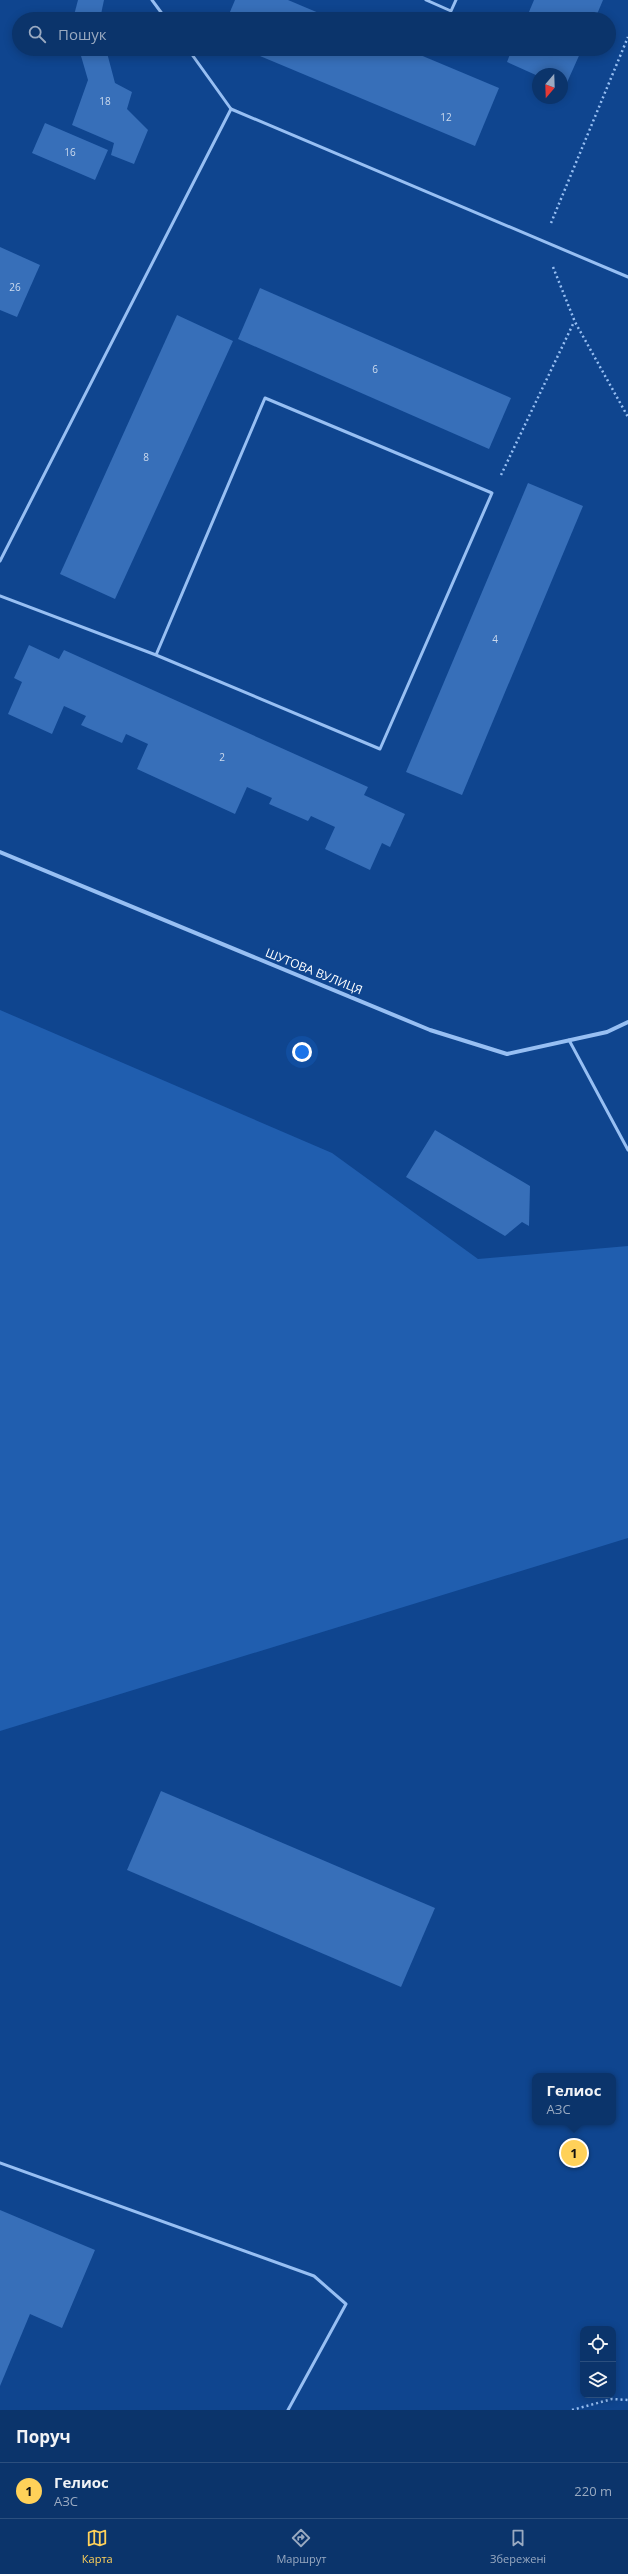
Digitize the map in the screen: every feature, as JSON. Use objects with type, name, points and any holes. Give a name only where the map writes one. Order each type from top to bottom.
[{"type":"street","name":"ШУТОВА ВУЛИЦЯ","points":[[0,852],[430,1030],[507,1054],[607,1032],[628,1022]]},
{"type":"lane","points":[[152,0],[161,12]]},
{"type":"lane","points":[[426,0],[451,11],[456,0]]},
{"type":"lane","points":[[193,56],[231,109],[628,277]]},
{"type":"lane","points":[[0,561],[231,109]]},
{"type":"lane","points":[[0,596],[156,655],[380,749],[492,493],[265,398],[156,655]]},
{"type":"lane","points":[[569,1040],[628,1150]]},
{"type":"lane","points":[[0,2164],[314,2276],[346,2304],[288,2410]]},
{"type":"path","points":[[628,37],[543,242],[575,322],[628,417]]},
{"type":"path","points":[[492,493],[575,322]]},
{"type":"path","points":[[572,2410],[612,2399],[628,2400]]},
{"type":"shaded area","points":[[0,1010],[332,1153],[478,1259],[628,1246],[628,1538],[0,1731]]},
{"type":"building","points":[[78,0],[104,0],[101,12],[75,12]]},
{"type":"building","points":[[235,0],[288,0],[316,12],[230,12]]},
{"type":"building","points":[[534,0],[603,0],[598,12],[529,12]]},
{"type":"building","points":[[81,56],[108,56],[115,83],[132,92],[127,109],[148,130],[134,164],[111,155],[114,143],[72,125],[88,80]]},
{"type":"building","points":[[260,56],[423,56],[499,88],[475,146]]},
{"type":"building","points":[[509,56],[579,56],[568,80],[568,68],[532,68],[532,73],[507,62]]},
{"type":"building","points":[[45,123],[108,150],[95,180],[32,153]]},
{"type":"building","points":[[0,247],[40,265],[17,317],[0,310]]},
{"type":"building","points":[[260,288],[511,398],[489,449],[238,339]]},
{"type":"building","points":[[177,315],[233,341],[115,599],[60,574]]},
{"type":"building","points":[[528,483],[583,506],[462,795],[406,772]]},
{"type":"building","points":[[29,645],[59,659],[64,650],[368,787],[364,795],[405,814],[390,847],[382,843],[370,870],[325,849],[335,827],[311,816],[308,821],[269,804],[272,798],[247,787],[235,814],[137,769],[148,744],[126,734],[122,743],[81,725],[86,716],[64,706],[52,734],[8,714],[22,682],[14,678]]},
{"type":"building","points":[[435,1130],[530,1186],[529,1226],[522,1222],[505,1236],[406,1177]]},
{"type":"building","points":[[161,1791],[435,1908],[401,1987],[127,1870]]},
{"type":"building","points":[[0,2210],[95,2250],[62,2328],[30,2314],[0,2386]]},
{"type":"place","name":"Гелиос","points":[[574,2153]]}]
